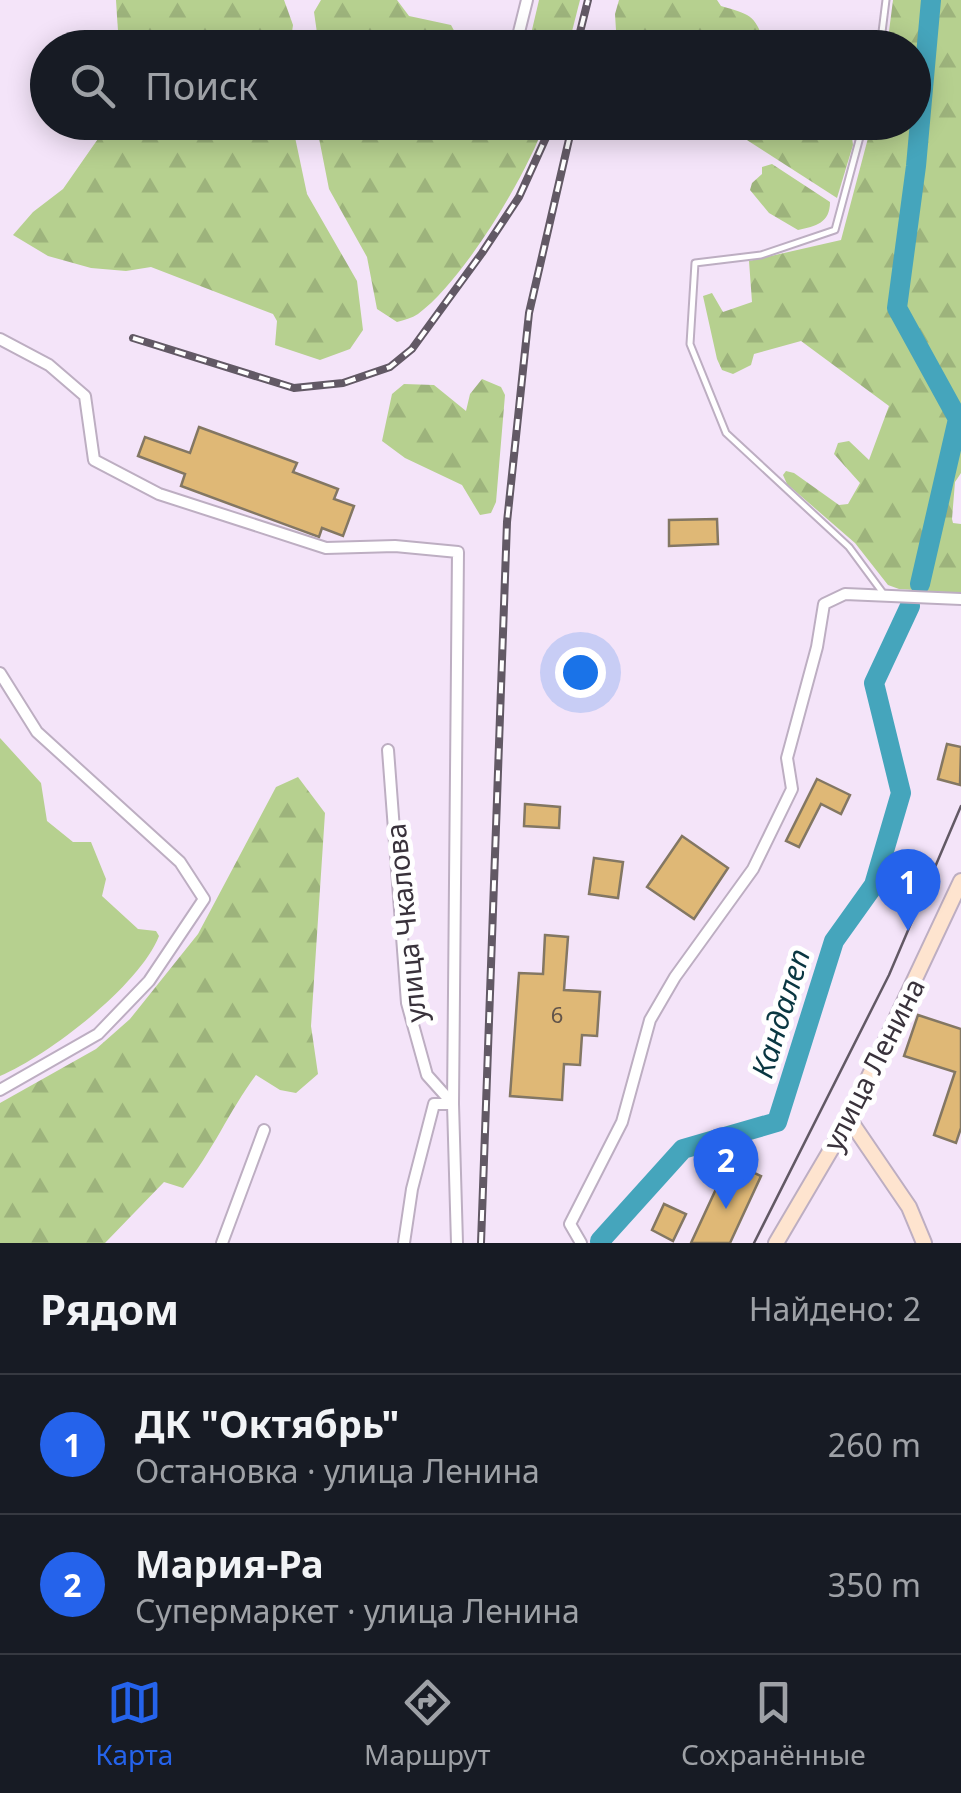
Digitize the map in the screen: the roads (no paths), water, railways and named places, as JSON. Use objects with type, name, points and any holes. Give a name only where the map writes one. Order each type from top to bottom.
[{"type":"main road","name":"улица Ленина","points":[[776,1243],[848,1119],[961,882]]},
{"type":"main road","points":[[848,1119],[909,1206],[924,1243]]},
{"type":"street","points":[[520,30],[527,0]]},
{"type":"street","points":[[0,338],[50,364],[85,396],[94,460],[159,494],[326,548],[395,546],[458,552],[452,1104],[457,1243]]},
{"type":"street","points":[[581,1243],[570,1224],[622,1122],[650,1020],[753,869],[792,789],[786,758],[817,647],[824,604],[844,594],[961,599]]},
{"type":"street","points":[[0,673],[37,732],[180,862],[204,899],[148,981],[98,1034],[0,1090]]},
{"type":"street","name":"улица Чкалова","points":[[388,750],[408,1003],[427,1075],[452,1104]]},
{"type":"street","points":[[404,1243],[412,1189],[434,1104],[452,1104]]},
{"type":"street","points":[[222,1243],[264,1130]]},
{"type":"lane","points":[[882,30],[886,0]]},
{"type":"lane","points":[[859,140],[835,230],[761,254],[695,263],[690,344],[726,432],[850,547],[886,597]]},
{"type":"waterway","name":"Кандалеп","points":[[928,30],[931,0]]},
{"type":"waterway","name":"Кандалеп","points":[[918,140],[897,308],[958,419],[920,584]]},
{"type":"waterway","name":"Кандалеп","points":[[600,1241],[683,1149],[777,1122],[834,941],[874,885],[901,793],[874,683],[910,606]]},
{"type":"tram line","points":[[754,1243],[889,975],[961,806]]},
{"type":"railway","points":[[580,30],[588,0]]},
{"type":"railway","points":[[133,338],[294,388],[343,383],[390,367],[412,349],[482,253],[519,197],[545,140]]},
{"type":"railway","points":[[481,1243],[507,522],[529,313],[569,140]]},
{"type":"place","name":"ДК \"Октябрь\"","points":[[908,931]]},
{"type":"place","name":"Мария-Ра","points":[[726,1209]]}]
